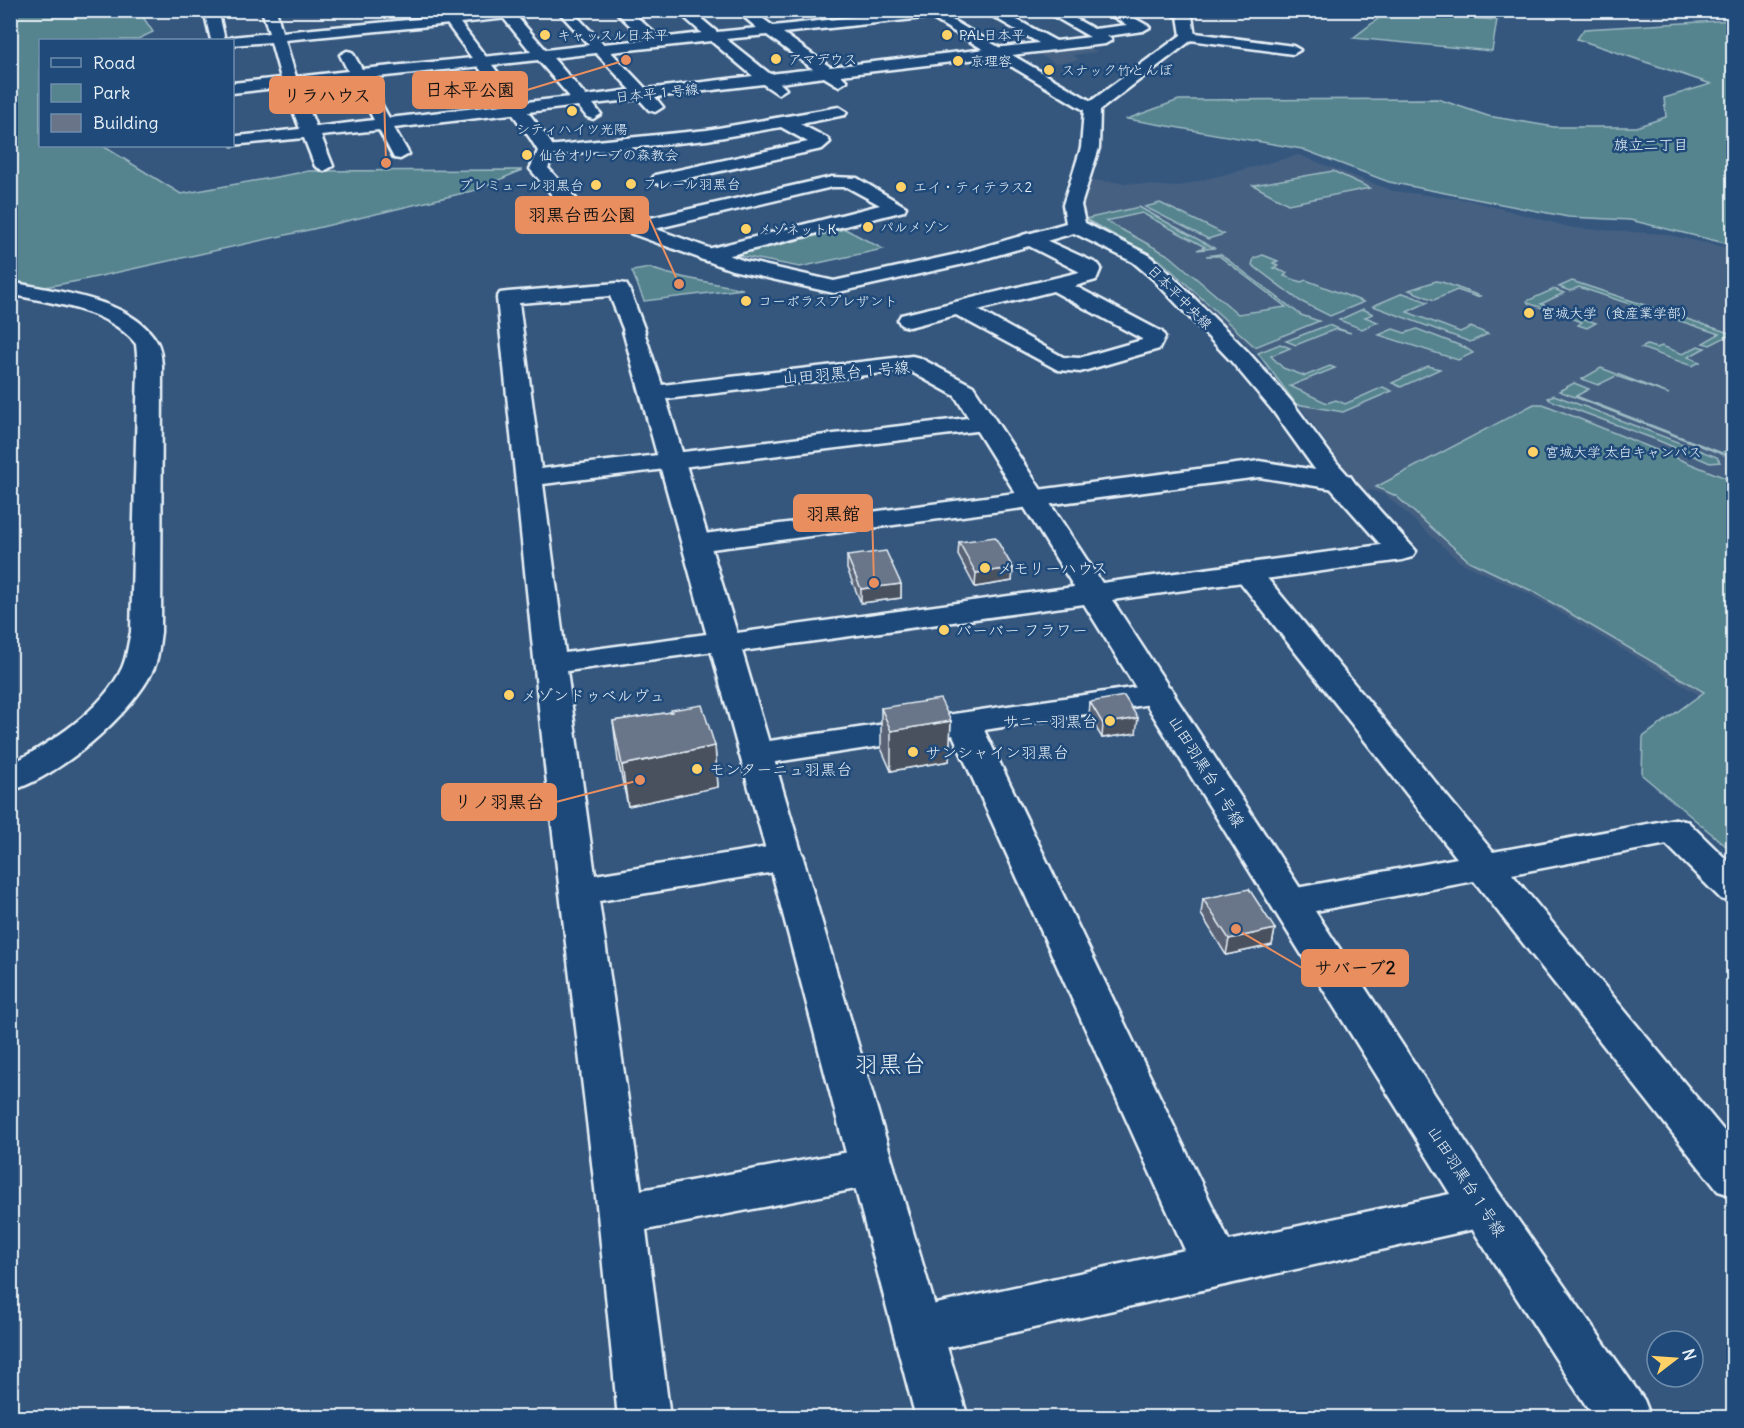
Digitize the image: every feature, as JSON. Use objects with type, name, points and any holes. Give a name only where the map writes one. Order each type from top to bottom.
[{"type":"street","points":[[211,10],[218,39]]},
{"type":"street","points":[[269,10],[290,82],[324,166]]},
{"type":"street","points":[[328,10],[355,74],[400,154]]},
{"type":"street","points":[[386,10],[398,31]]},
{"type":"street","points":[[234,41],[337,31],[398,31],[447,15],[544,10]]},
{"type":"street","points":[[563,10],[661,113]]},
{"type":"street","points":[[620,10],[667,58]]},
{"type":"street","points":[[682,10],[788,98]]},
{"type":"street","points":[[742,10],[850,89]]},
{"type":"street","points":[[801,10],[841,37]]},
{"type":"street","points":[[859,10],[893,31]]},
{"type":"street","points":[[234,88],[355,74],[414,63],[481,62],[961,10]]},
{"type":"street","points":[[988,10],[1056,47]]},
{"type":"street","points":[[1049,10],[1094,38]]},
{"type":"street","name":"日本平１号線","points":[[234,128],[239,146],[309,133],[940,60],[999,63],[1143,27],[1108,10]]},
{"type":"street","points":[[1168,10],[1187,13],[1188,36]]},
{"type":"street","points":[[505,12],[598,120]]},
{"type":"street","points":[[927,12],[999,63],[1024,70],[1092,108]]},
{"type":"street","points":[[447,15],[547,152]]},
{"type":"street","points":[[1092,108],[1188,36],[1293,50]]},
{"type":"street","points":[[921,49],[940,60]]},
{"type":"street","points":[[867,55],[898,78]]},
{"type":"street","points":[[414,63],[460,132]]},
{"type":"street","points":[[1024,70],[1058,66]]},
{"type":"street","points":[[683,73],[700,88]]},
{"type":"street","points":[[547,152],[539,169],[571,205],[739,266],[834,287],[966,258],[1076,226],[1072,206],[1090,148],[1092,108]]},
{"type":"street","points":[[547,152],[707,135],[781,120],[839,112]]},
{"type":"street","points":[[662,179],[821,142],[781,120]]},
{"type":"street","points":[[604,145],[662,179],[707,210]]},
{"type":"street","points":[[633,228],[832,182],[851,182],[897,207],[707,255]]},
{"type":"street","name":"日本平中央線","points":[[1076,226],[1140,258],[1160,275],[1239,356],[1282,406],[1334,475],[1402,550],[1247,572]]},
{"type":"street","points":[[909,320],[1089,276],[1091,268],[1030,239]]},
{"type":"street","points":[[957,308],[1058,363],[1080,365],[1151,344],[1154,337],[1056,284]]},
{"type":"street","points":[[10,288],[99,309],[130,325],[147,343],[150,365],[146,632],[138,670],[110,709],[53,755],[10,780]]},
{"type":"street","points":[[644,1418],[621,1214],[550,664],[508,298],[618,289],[654,393],[942,1418]]},
{"type":"street","name":"山田羽黒台１号線","points":[[654,393],[912,363],[964,391],[1159,694],[1483,1207],[1625,1418]]},
{"type":"street","points":[[528,478],[984,423]]},
{"type":"street","points":[[696,543],[1259,469],[1334,475]]},
{"type":"street","points":[[550,664],[707,643],[724,644],[1247,572],[1734,1177]]},
{"type":"street","points":[[756,753],[1159,694]]},
{"type":"street","points":[[964,723],[1216,1265]]},
{"type":"street","points":[[1289,902],[1675,831],[1734,890]]},
{"type":"street","points":[[578,891],[786,857]]},
{"type":"street","points":[[621,1214],[871,1167]]},
{"type":"street","points":[[918,1331],[1483,1207]]},
{"type":"shaded area","points":[[1085,45],[1098,52],[1072,55],[1080,60],[1055,63],[1033,51]]},
{"type":"shaded area","name":"宮城大学 太白キャンパス","points":[[1299,155],[1393,191],[1468,200],[1573,228],[1664,234],[1733,249],[1733,715],[1529,594],[1460,562],[1386,495],[1370,490],[1363,494],[1305,413],[1256,352],[1151,258],[1081,221],[1079,204],[1089,180],[1175,187]]},
{"type":"green space","points":[[11,11],[139,11],[153,32],[138,39],[39,39],[39,147],[105,147],[181,194],[309,171],[522,170],[476,190],[313,229],[78,281],[11,293]]},
{"type":"green space","points":[[1387,12],[1497,20],[1492,51],[1353,38]]},
{"type":"green space","points":[[1733,20],[1733,245],[1630,220],[1568,217],[1389,182],[1302,149],[1127,119],[1179,100],[1438,99],[1488,116],[1554,127],[1636,127],[1666,117],[1664,98],[1711,84],[1577,39],[1584,29]]},
{"type":"green space","points":[[1333,171],[1370,188],[1288,204],[1253,185]]},
{"type":"green space","points":[[1160,203],[1224,234],[1208,239],[1145,207]]},
{"type":"green space","points":[[1139,207],[1214,248],[1197,250],[1205,247],[1142,213],[1106,221],[1170,256],[1238,314],[1286,307],[1219,256],[1206,256],[1220,254],[1301,315],[1319,321],[1255,347],[1160,260],[1085,219]]},
{"type":"green space","points":[[845,229],[883,249],[800,267],[736,255]]},
{"type":"green space","points":[[1263,255],[1278,261],[1273,263],[1278,266],[1273,268],[1287,273],[1284,276],[1301,282],[1306,280],[1364,302],[1330,316],[1300,301],[1252,265],[1254,258]]},
{"type":"green space","points":[[650,268],[684,278],[743,289],[644,301],[632,271]]},
{"type":"green space","points":[[1436,281],[1480,296],[1457,290],[1434,300],[1409,290]]},
{"type":"green space","points":[[1572,281],[1732,334],[1710,345],[1703,343],[1719,334],[1579,287],[1570,291],[1559,287]]},
{"type":"green space","points":[[1554,289],[1564,293],[1541,304],[1596,323],[1587,328],[1578,325],[1582,322],[1527,301]]},
{"type":"green space","points":[[1403,293],[1428,302],[1407,312],[1460,332],[1471,327],[1488,334],[1470,342],[1373,306]]},
{"type":"green space","points":[[1363,309],[1373,314],[1365,317],[1378,322],[1362,329],[1339,320]]},
{"type":"green space","points":[[1328,325],[1351,333],[1336,329],[1296,345],[1286,341]]},
{"type":"green space","points":[[1393,329],[1405,333],[1417,329],[1464,347],[1473,353],[1458,360],[1379,335]]},
{"type":"green space","points":[[1280,344],[1290,348],[1271,356],[1283,368],[1305,376],[1330,366],[1335,368],[1290,386],[1327,403],[1336,400],[1345,404],[1383,387],[1392,391],[1343,412],[1296,404],[1258,353]]},
{"type":"green space","points":[[1647,345],[1656,348],[1662,346],[1683,354],[1698,346],[1705,348],[1688,357],[1700,362],[1692,366],[1641,348]]},
{"type":"green space","points":[[1428,366],[1440,369],[1401,387],[1392,383]]},
{"type":"green space","points":[[1601,368],[1669,394],[1616,376],[1598,385],[1582,379]]},
{"type":"green space","points":[[1574,383],[1589,389],[1576,396],[1722,453],[1733,446],[1733,450],[1724,455],[1559,391]]},
{"type":"green space","points":[[1554,395],[1717,457],[1720,462],[1710,463],[1548,398]]},
{"type":"green space","points":[[1534,404],[1543,404],[1733,481],[1733,852],[1642,775],[1643,737],[1704,692],[1532,591],[1469,561],[1396,496],[1376,487]]},
{"type":"building","points":[[995,537],[1013,568],[976,573],[959,542]]},
{"type":"building","points":[[886,551],[901,584],[861,589],[847,556]]},
{"type":"building","points":[[1124,696],[1138,718],[1103,724],[1090,702]]},
{"type":"building","points":[[940,699],[951,721],[891,731],[881,708]]},
{"type":"building","points":[[702,705],[715,746],[622,765],[613,721]]},
{"type":"building","points":[[1249,889],[1275,929],[1229,939],[1203,899]]},
{"type":"place","name":"キャッスル日本平","points":[[545,35]]},
{"type":"place","name":"PAL日本平","points":[[947,35]]},
{"type":"place","name":"アマデウス","points":[[776,59]]},
{"type":"place","name":"日本平公園","points":[[626,60]]},
{"type":"place","name":"京理容","points":[[958,61]]},
{"type":"place","name":"スナック竹とんぼ","points":[[1049,70]]},
{"type":"place","name":"シティハイツ光陽","points":[[572,111]]},
{"type":"place","name":"仙台オリーブの森教会","points":[[527,155]]},
{"type":"place","name":"リラハウス","points":[[386,163]]},
{"type":"place","name":"フレール羽黒台","points":[[631,184]]},
{"type":"place","name":"プレミュール羽黒台","points":[[596,185]]},
{"type":"place","name":"エイ・ティテラス2","points":[[901,187]]},
{"type":"place","name":"パルメゾン","points":[[868,227]]},
{"type":"place","name":"メゾネットK","points":[[746,229]]},
{"type":"place","name":"羽黒台西公園","points":[[679,284]]},
{"type":"place","name":"コーポラスプレザント","points":[[746,301]]},
{"type":"place","name":"宮城大学（食産業学部）","points":[[1529,313]]},
{"type":"place","name":"宮城大学 太白キャンパス","points":[[1533,452]]},
{"type":"place","name":"メモリーハウス","points":[[985,568]]},
{"type":"place","name":"羽黒館","points":[[874,583]]},
{"type":"place","name":"バーバー フラワー","points":[[944,630]]},
{"type":"place","name":"メゾンドゥベルヴュ","points":[[509,695]]},
{"type":"place","name":"サニー羽黒台","points":[[1110,721]]},
{"type":"place","name":"サンシャイン羽黒台","points":[[913,752]]},
{"type":"place","name":"モンターニュ羽黒台","points":[[697,769]]},
{"type":"place","name":"リノ羽黒台","points":[[640,780]]},
{"type":"place","name":"サバーブ2","points":[[1236,929]]},
{"type":"district","name":"旗立二丁目","points":[[1651,144]]},
{"type":"district","name":"羽黒台","points":[[890,1063]]}]
